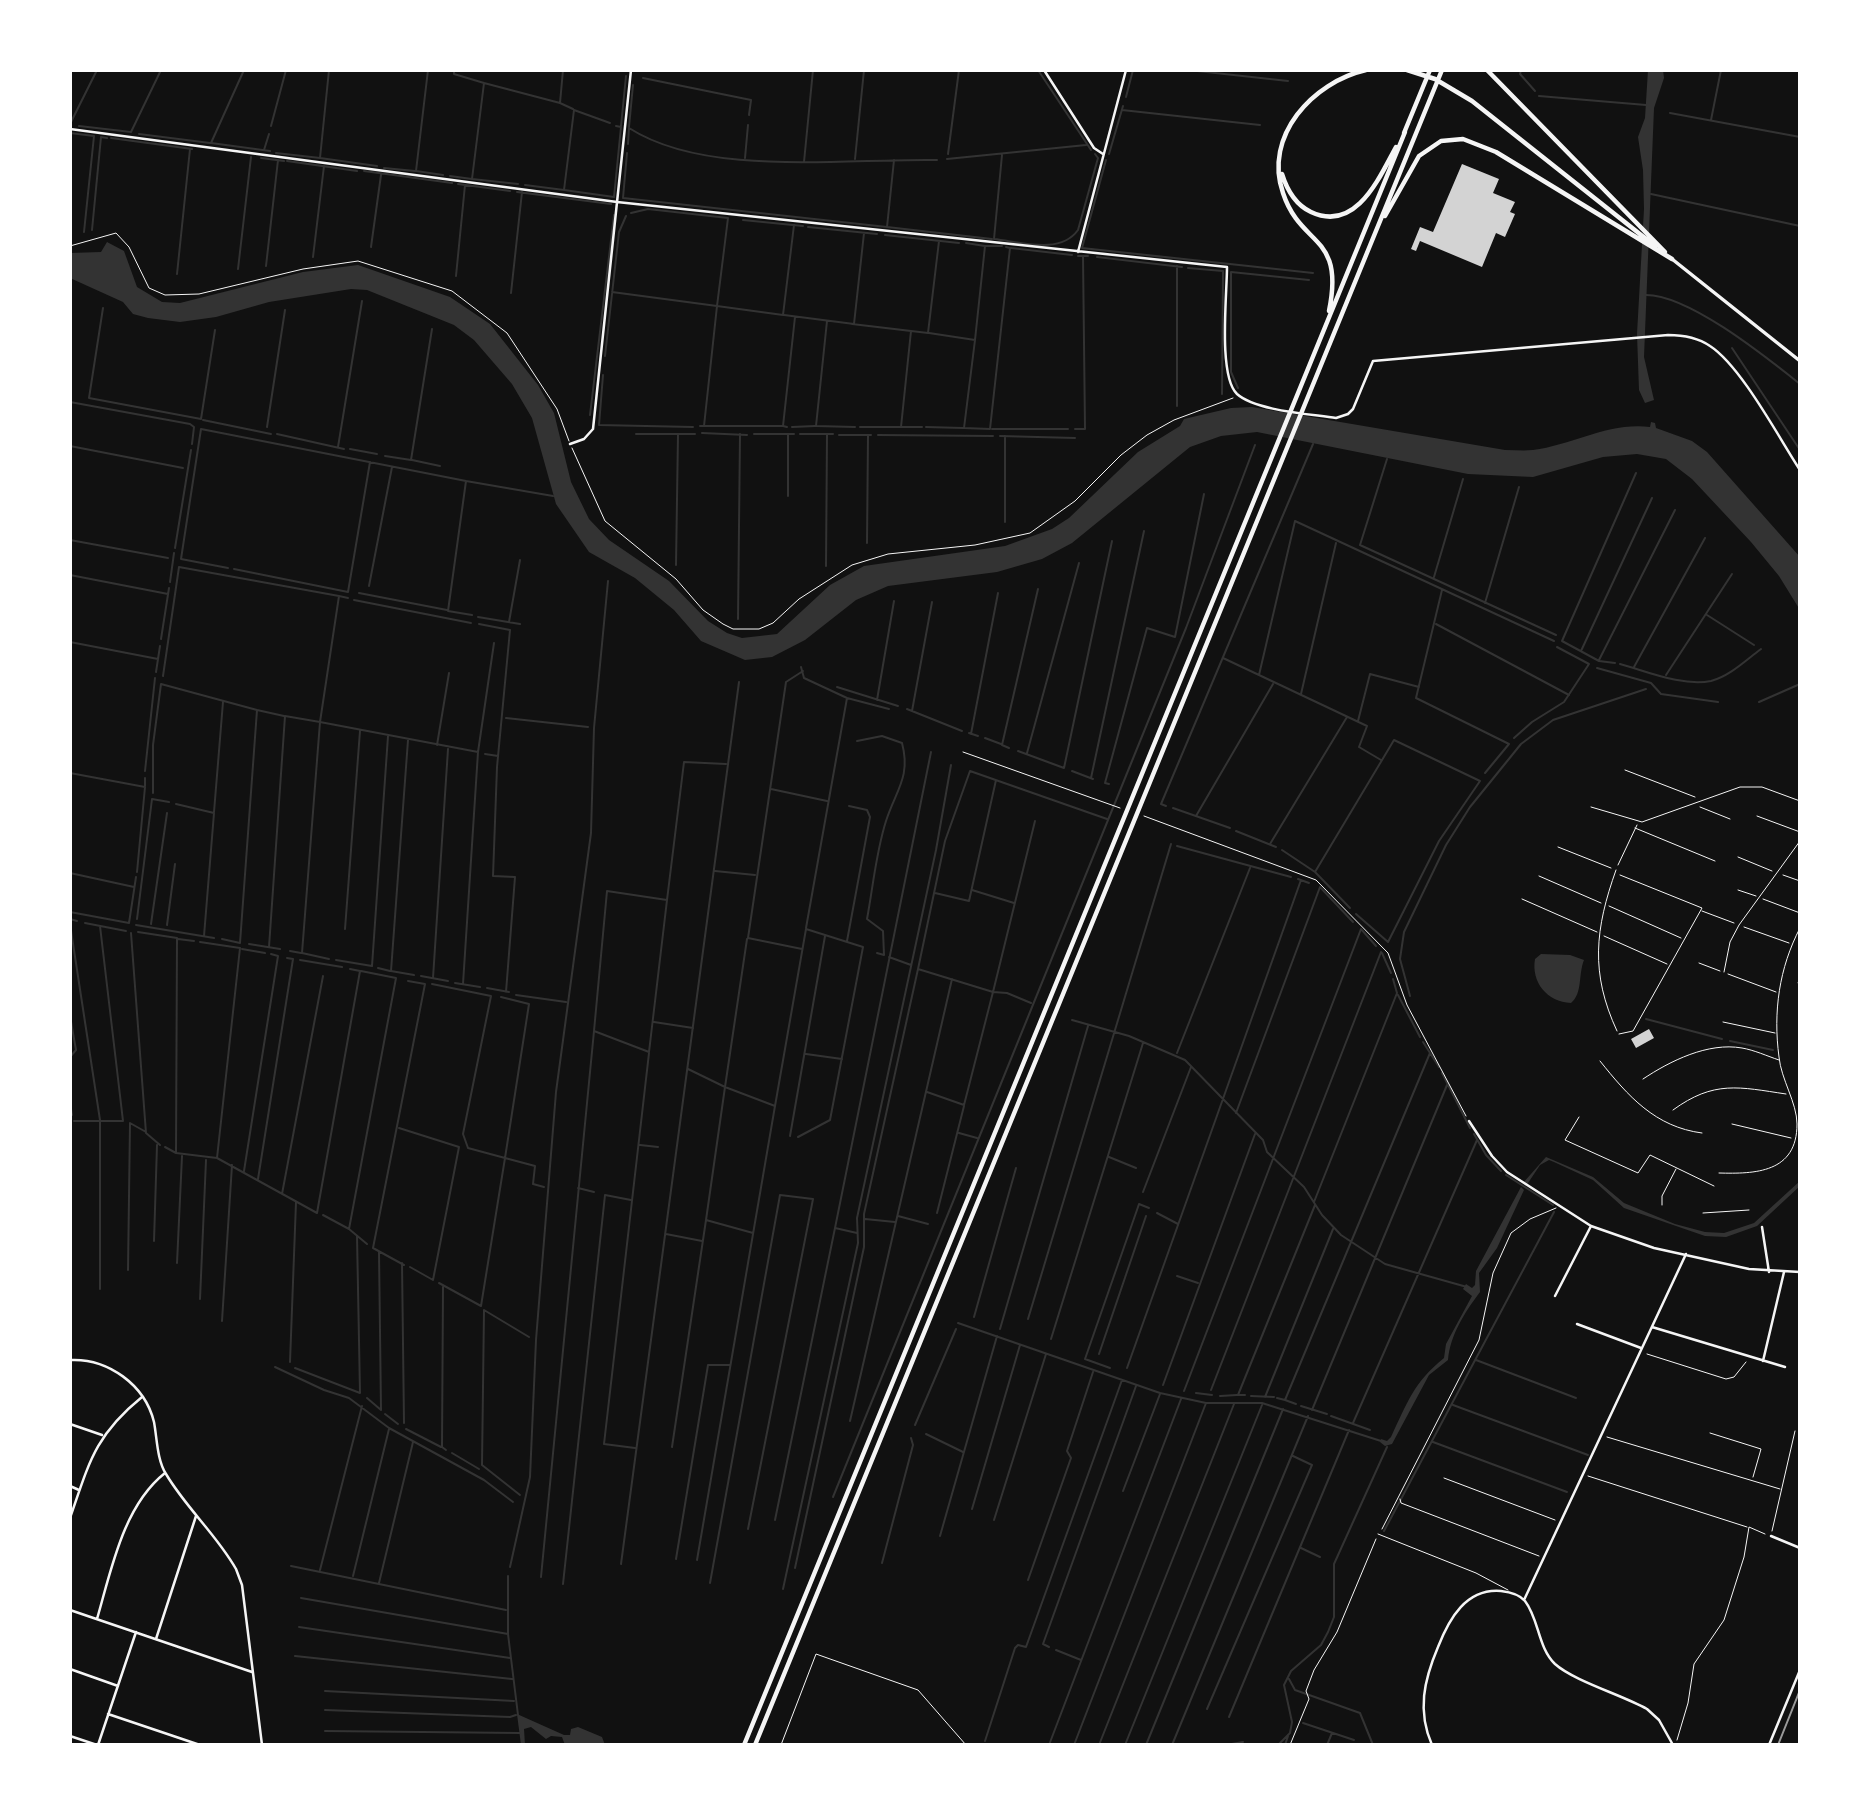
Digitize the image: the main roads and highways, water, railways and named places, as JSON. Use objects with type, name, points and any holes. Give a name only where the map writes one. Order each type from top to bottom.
[{"type":"highway","points":[[1327,322],[1334,286],[1333,268],[1322,246],[1286,201],[1280,185],[1280,160],[1287,130],[1305,104],[1331,83],[1366,70]]},
{"type":"highway","points":[[1408,70],[1452,88],[1636,235]]},
{"type":"highway","points":[[744,1745],[1430,70]]},
{"type":"highway","points":[[755,1745],[1442,70]]},
{"type":"highway","points":[[1487,70],[1637,224],[1655,246]]},
{"type":"highway","points":[[1280,160],[1282,177],[1297,202],[1317,214],[1340,215],[1354,209],[1367,196],[1405,132]]},
{"type":"highway","points":[[1371,244],[1419,156],[1441,141],[1471,141],[1496,152],[1655,246],[1800,361]]},
{"type":"waterway","points":[[70,124],[97,70]]},
{"type":"waterway","points":[[79,126],[131,132],[161,70]]},
{"type":"waterway","points":[[244,70],[211,143],[270,151]]},
{"type":"waterway","points":[[271,126],[286,70]]},
{"type":"waterway","points":[[329,70],[320,158],[377,166]]},
{"type":"waterway","points":[[428,70],[416,171],[443,175]]},
{"type":"waterway","points":[[454,70],[454,74],[484,83]]},
{"type":"waterway","points":[[563,70],[560,103],[573,109]]},
{"type":"waterway","points":[[804,162],[813,70]]},
{"type":"waterway","points":[[855,159],[864,70]]},
{"type":"waterway","points":[[948,154],[959,70]]},
{"type":"waterway","points":[[1038,70],[1091,150]]},
{"type":"waterway","points":[[1126,97],[1133,70]]},
{"type":"waterway","points":[[1188,70],[1288,81]]},
{"type":"waterway","points":[[1521,70],[1520,74],[1535,91]]},
{"type":"waterway","points":[[1711,120],[1721,70]]},
{"type":"waterway","points":[[621,126],[626,76]]},
{"type":"waterway","points":[[643,78],[751,100],[749,115]]},
{"type":"waterway","points":[[518,184],[472,179],[484,83],[560,103]]},
{"type":"waterway","points":[[629,127],[633,85]]},
{"type":"waterway","points":[[1539,96],[1646,105]]},
{"type":"waterway","points":[[1109,154],[1123,106]]},
{"type":"waterway","points":[[610,123],[574,110],[564,190],[614,197],[621,127],[616,126]]},
{"type":"waterway","points":[[1122,110],[1260,125]]},
{"type":"waterway","points":[[1670,113],[1800,137]]},
{"type":"waterway","points":[[745,158],[748,125]]},
{"type":"waterway","points":[[628,144],[629,128],[661,144],[697,154],[737,160],[937,160]]},
{"type":"waterway","points":[[70,133],[94,136],[84,232]]},
{"type":"waterway","points":[[139,134],[210,143]]},
{"type":"waterway","points":[[264,150],[269,134]]},
{"type":"waterway","points":[[92,230],[101,137],[107,138]]},
{"type":"waterway","points":[[111,138],[192,149]]},
{"type":"waterway","points":[[947,159],[1086,145]]},
{"type":"waterway","points":[[177,274],[190,149]]},
{"type":"waterway","points":[[276,153],[320,158]]},
{"type":"waterway","points":[[627,153],[623,198],[887,227]]},
{"type":"waterway","points":[[1002,155],[994,239],[1051,245],[1070,238],[1078,230],[1098,158],[1095,154]]},
{"type":"waterway","points":[[238,269],[251,157]]},
{"type":"waterway","points":[[261,158],[284,161]]},
{"type":"waterway","points":[[266,266],[278,160]]},
{"type":"waterway","points":[[894,160],[887,227],[992,239]]},
{"type":"waterway","points":[[1106,160],[1082,248],[1313,273]]},
{"type":"waterway","points":[[287,161],[357,171]]},
{"type":"waterway","points":[[313,257],[324,166]]},
{"type":"waterway","points":[[384,168],[415,171]]},
{"type":"waterway","points":[[364,171],[452,183]]},
{"type":"waterway","points":[[371,247],[381,175]]},
{"type":"waterway","points":[[450,176],[472,179]]},
{"type":"waterway","points":[[458,184],[510,191]]},
{"type":"waterway","points":[[456,276],[465,185]]},
{"type":"waterway","points":[[525,185],[564,190]]},
{"type":"waterway","points":[[517,192],[611,204]]},
{"type":"waterway","points":[[511,293],[522,192]]},
{"type":"waterway","points":[[1651,194],[1800,226]]},
{"type":"waterway","points":[[612,292],[717,306],[728,218],[648,209],[631,213]]},
{"type":"waterway","points":[[590,415],[614,215]]},
{"type":"waterway","points":[[605,356],[619,232],[626,216]]},
{"type":"waterway","points":[[743,220],[803,226]]},
{"type":"waterway","points":[[704,426],[717,306],[783,315],[794,225]]},
{"type":"waterway","points":[[808,227],[877,234]]},
{"type":"waterway","points":[[784,315],[854,324],[864,233]]},
{"type":"waterway","points":[[885,235],[959,243]]},
{"type":"waterway","points":[[852,324],[928,333],[939,241]]},
{"type":"waterway","points":[[929,333],[975,340],[985,246],[966,243]]},
{"type":"waterway","points":[[985,246],[1002,246]]},
{"type":"waterway","points":[[975,340],[964,428],[990,429],[1010,248],[1006,247]]},
{"type":"waterway","points":[[1011,248],[1072,255]]},
{"type":"waterway","points":[[1078,256],[1088,256]]},
{"type":"waterway","points":[[1075,429],[1085,429],[1083,256]]},
{"type":"waterway","points":[[1097,257],[1182,267]]},
{"type":"waterway","points":[[1177,266],[1177,406]]},
{"type":"waterway","points":[[1188,268],[1223,271],[1222,394]]},
{"type":"waterway","points":[[1238,388],[1231,372],[1231,272],[1309,280]]},
{"type":"waterway","points":[[1645,295],[1663,297],[1704,316],[1726,329],[1800,384]]},
{"type":"waterway","points":[[338,447],[362,301]]},
{"type":"waterway","points":[[103,308],[89,398],[201,419],[215,330]]},
{"type":"waterway","points":[[267,427],[285,310]]},
{"type":"waterway","points":[[787,427],[783,426],[795,317]]},
{"type":"waterway","points":[[827,321],[816,426],[855,427]]},
{"type":"waterway","points":[[385,456],[411,460],[432,329]]},
{"type":"waterway","points":[[911,331],[901,427],[922,427]]},
{"type":"waterway","points":[[1732,348],[1800,450]]},
{"type":"waterway","points":[[603,375],[599,425],[693,427]]},
{"type":"waterway","points":[[70,402],[190,424],[194,427],[192,444]]},
{"type":"waterway","points":[[203,420],[271,434]]},
{"type":"waterway","points":[[700,426],[782,426]]},
{"type":"waterway","points":[[792,427],[815,426]]},
{"type":"waterway","points":[[860,427],[900,427]]},
{"type":"waterway","points":[[926,427],[963,428]]},
{"type":"waterway","points":[[228,568],[181,559],[201,429],[466,481]]},
{"type":"waterway","points":[[992,429],[1068,429]]},
{"type":"waterway","points":[[702,433],[747,435]]},
{"type":"waterway","points":[[277,434],[344,449]]},
{"type":"waterway","points":[[636,434],[695,434]]},
{"type":"waterway","points":[[676,565],[678,434]]},
{"type":"waterway","points":[[738,619],[740,434]]},
{"type":"waterway","points":[[754,434],[794,434]]},
{"type":"waterway","points":[[788,434],[788,496]]},
{"type":"waterway","points":[[800,434],[833,434]]},
{"type":"waterway","points":[[826,566],[827,434]]},
{"type":"waterway","points":[[839,435],[871,435]]},
{"type":"waterway","points":[[867,543],[868,435]]},
{"type":"waterway","points":[[878,435],[993,436]]},
{"type":"waterway","points":[[1000,436],[1075,438]]},
{"type":"waterway","points":[[1005,436],[1005,522]]},
{"type":"waterway","points":[[1166,806],[1161,804],[1313,444]]},
{"type":"waterway","points":[[833,1497],[1186,628],[1255,445]]},
{"type":"waterway","points":[[70,446],[183,468]]},
{"type":"waterway","points":[[350,449],[377,454]]},
{"type":"waterway","points":[[175,548],[191,450]]},
{"type":"waterway","points":[[1387,459],[1360,545],[1556,635]]},
{"type":"waterway","points":[[412,460],[440,466]]},
{"type":"waterway","points":[[234,569],[348,592],[370,462]]},
{"type":"waterway","points":[[369,586],[392,467]]},
{"type":"waterway","points":[[1615,663],[1599,661],[1562,641],[1636,473]]},
{"type":"waterway","points":[[1434,577],[1463,479]]},
{"type":"waterway","points":[[472,615],[448,611],[466,481],[553,496]]},
{"type":"waterway","points":[[1485,603],[1519,487]]},
{"type":"waterway","points":[[1109,784],[1105,783],[1147,628],[1175,637],[1204,494]]},
{"type":"waterway","points":[[1581,651],[1652,498]]},
{"type":"waterway","points":[[1599,660],[1675,510]]},
{"type":"waterway","points":[[1259,675],[1295,521],[1554,641]]},
{"type":"waterway","points":[[1091,778],[1144,531]]},
{"type":"waterway","points":[[1634,667],[1705,538]]},
{"type":"waterway","points":[[70,540],[168,558]]},
{"type":"waterway","points":[[1018,751],[1064,768],[1112,541]]},
{"type":"waterway","points":[[1301,694],[1336,543]]},
{"type":"waterway","points":[[170,582],[174,553]]},
{"type":"waterway","points":[[509,622],[520,560]]},
{"type":"waterway","points":[[1027,753],[1079,563]]},
{"type":"waterway","points":[[163,676],[179,567],[339,596]]},
{"type":"waterway","points":[[1666,675],[1732,574]]},
{"type":"waterway","points":[[70,575],[168,594]]},
{"type":"waterway","points":[[510,1567],[530,1477],[536,1340],[556,1092],[591,833],[594,728],[608,581]]},
{"type":"waterway","points":[[161,639],[169,588]]},
{"type":"waterway","points":[[1009,748],[1002,745],[1038,589]]},
{"type":"waterway","points":[[1442,590],[1416,698],[1509,744],[1485,773]]},
{"type":"waterway","points":[[359,593],[447,610]]},
{"type":"waterway","points":[[971,734],[998,593]]},
{"type":"waterway","points":[[348,598],[339,596],[320,722],[478,752],[463,984]]},
{"type":"waterway","points":[[354,600],[471,623]]},
{"type":"waterway","points":[[877,700],[894,601]]},
{"type":"waterway","points":[[912,711],[932,602]]},
{"type":"waterway","points":[[1707,615],[1754,645]]},
{"type":"waterway","points":[[478,617],[520,624]]},
{"type":"waterway","points":[[479,624],[510,630],[497,767],[493,876],[515,877],[506,992]]},
{"type":"waterway","points":[[1436,624],[1569,695]]},
{"type":"waterway","points":[[70,642],[158,659]]},
{"type":"waterway","points":[[478,752],[494,643]]},
{"type":"waterway","points":[[156,672],[160,646]]},
{"type":"waterway","points":[[1514,738],[1532,722],[1564,702],[1589,664],[1557,647]]},
{"type":"waterway","points":[[1620,664],[1689,682],[1711,681],[1738,667],[1761,649]]},
{"type":"waterway","points":[[1223,658],[1367,726],[1359,747],[1381,760]]},
{"type":"waterway","points":[[801,667],[804,678],[847,698],[889,709]]},
{"type":"waterway","points":[[1597,668],[1651,683],[1661,694],[1718,702]]},
{"type":"waterway","points":[[802,949],[748,938],[786,682],[803,671]]},
{"type":"waterway","points":[[437,745],[449,673]]},
{"type":"waterway","points":[[1358,721],[1370,674],[1419,687]]},
{"type":"waterway","points":[[145,771],[155,678]]},
{"type":"waterway","points":[[621,1564],[739,682]]},
{"type":"waterway","points":[[153,793],[153,745],[161,684],[257,710]]},
{"type":"waterway","points":[[1196,816],[1273,684]]},
{"type":"waterway","points":[[1759,702],[1800,684]]},
{"type":"waterway","points":[[837,687],[898,706]]},
{"type":"waterway","points":[[1410,996],[1400,959],[1404,932],[1446,845],[1470,807],[1521,744],[1553,720],[1646,689]]},
{"type":"waterway","points":[[806,928],[847,698]]},
{"type":"waterway","points":[[214,812],[223,702]]},
{"type":"waterway","points":[[907,709],[962,731]]},
{"type":"waterway","points":[[222,939],[240,943],[257,710],[284,716]]},
{"type":"waterway","points":[[269,947],[285,716],[320,722],[302,953],[329,959]]},
{"type":"waterway","points":[[1270,844],[1347,717]]},
{"type":"waterway","points":[[506,718],[588,727]]},
{"type":"waterway","points":[[345,929],[360,731]]},
{"type":"waterway","points":[[969,733],[978,736]]},
{"type":"waterway","points":[[336,960],[372,966],[388,736]]},
{"type":"waterway","points":[[857,741],[882,736],[902,743],[904,755],[904,774],[886,821],[867,919],[883,931],[884,955]]},
{"type":"waterway","points":[[985,738],[1001,744]]},
{"type":"waterway","points":[[408,740],[391,971],[414,975]]},
{"type":"waterway","points":[[1315,872],[1394,740],[1480,781],[1439,841],[1388,942],[1356,914]]},
{"type":"waterway","points":[[433,978],[448,749]]},
{"type":"waterway","points":[[835,1228],[931,752]]},
{"type":"waterway","points":[[485,754],[498,756]]},
{"type":"waterway","points":[[667,900],[649,1052],[594,1031],[607,891],[667,900],[684,762],[726,764]]},
{"type":"waterway","points":[[783,1589],[858,1243],[857,1218],[936,850],[951,765]]},
{"type":"waterway","points":[[918,969],[945,841],[970,771],[1107,819]]},
{"type":"waterway","points":[[1072,771],[1093,779]]},
{"type":"waterway","points":[[70,773],[145,787],[137,872]]},
{"type":"waterway","points":[[145,778],[145,786]]},
{"type":"waterway","points":[[935,893],[969,901],[996,780]]},
{"type":"waterway","points":[[771,789],[827,801]]},
{"type":"waterway","points":[[137,919],[152,799],[169,802]]},
{"type":"waterway","points":[[176,804],[214,813],[204,936]]},
{"type":"waterway","points":[[847,941],[870,817],[867,810],[849,806]]},
{"type":"waterway","points":[[1173,808],[1230,828]]},
{"type":"waterway","points":[[151,924],[167,813]]},
{"type":"waterway","points":[[795,1568],[864,1247],[864,1214],[918,969],[993,992],[1035,821]]},
{"type":"waterway","points":[[1236,831],[1276,847]]},
{"type":"waterway","points":[[1028,1319],[1171,844]]},
{"type":"waterway","points":[[1177,846],[1291,877]]},
{"type":"waterway","points":[[1282,850],[1315,872],[1350,908]]},
{"type":"waterway","points":[[167,925],[175,864]]},
{"type":"waterway","points":[[1177,1053],[1250,868]]},
{"type":"waterway","points":[[715,871],[755,875]]},
{"type":"waterway","points":[[70,873],[134,887]]},
{"type":"waterway","points":[[70,912],[129,923],[136,877]]},
{"type":"waterway","points":[[1298,879],[1309,883]]},
{"type":"waterway","points":[[1127,1368],[1301,880]]},
{"type":"waterway","points":[[1236,1113],[1320,887],[1353,922]]},
{"type":"waterway","points":[[972,890],[1014,903]]},
{"type":"waterway","points":[[70,919],[77,921]]},
{"type":"waterway","points":[[85,923],[126,931]]},
{"type":"waterway","points":[[70,924],[100,1120],[100,1289]]},
{"type":"waterway","points":[[136,925],[214,938]]},
{"type":"waterway","points":[[74,1121],[123,1121],[100,926]]},
{"type":"waterway","points":[[706,1220],[725,1087],[775,1106],[806,929],[863,947],[830,1120],[798,1137]]},
{"type":"waterway","points":[[1184,1391],[1361,929],[1376,946]]},
{"type":"waterway","points":[[138,932],[177,938],[176,1153],[165,1147]]},
{"type":"waterway","points":[[131,933],[146,1133],[160,1145]]},
{"type":"waterway","points":[[790,1136],[825,936]]},
{"type":"waterway","points":[[178,939],[194,941]]},
{"type":"waterway","points":[[688,1069],[725,1087],[747,939]]},
{"type":"waterway","points":[[176,1153],[217,1158],[240,948],[200,942]]},
{"type":"waterway","points":[[249,944],[280,949]]},
{"type":"waterway","points":[[242,949],[265,953]]},
{"type":"waterway","points":[[290,951],[301,953]]},
{"type":"waterway","points":[[1211,1390],[1381,952]]},
{"type":"waterway","points":[[877,953],[884,955]]},
{"type":"waterway","points":[[1382,953],[1391,973]]},
{"type":"waterway","points":[[244,1171],[278,956],[271,954]]},
{"type":"waterway","points":[[889,957],[911,965]]},
{"type":"waterway","points":[[258,1179],[293,959],[287,958]]},
{"type":"waterway","points":[[300,960],[342,967]]},
{"type":"waterway","points":[[378,968],[390,971]]},
{"type":"waterway","points":[[217,1158],[317,1213],[360,971],[350,969]]},
{"type":"waterway","points":[[323,1215],[349,1229],[396,978],[361,971]]},
{"type":"waterway","points":[[282,1194],[323,976]]},
{"type":"waterway","points":[[421,976],[448,981]]},
{"type":"waterway","points":[[850,1421],[952,979]]},
{"type":"waterway","points":[[1314,1202],[1397,993],[1393,979]]},
{"type":"waterway","points":[[404,1265],[373,1248],[425,984],[408,981]]},
{"type":"waterway","points":[[455,983],[480,987]]},
{"type":"waterway","points":[[432,984],[491,996],[463,1134],[468,1148],[505,1158],[529,1004],[501,997]]},
{"type":"waterway","points":[[487,988],[509,992]]},
{"type":"waterway","points":[[927,1092],[964,1105],[993,992],[1007,993],[1031,1003]]},
{"type":"waterway","points":[[516,995],[566,1002]]},
{"type":"waterway","points":[[1398,995],[1420,1037]]},
{"type":"waterway","points":[[70,1016],[76,1050],[70,1057]]},
{"type":"waterway","points":[[1646,1019],[1722,1039]]},
{"type":"waterway","points":[[1072,1020],[1129,1036],[1185,1060],[1263,1140],[1267,1152],[1304,1187],[1322,1215],[1341,1235],[1385,1264],[1467,1287]]},
{"type":"waterway","points":[[654,1022],[693,1028]]},
{"type":"waterway","points":[[1000,1329],[1088,1026]]},
{"type":"waterway","points":[[541,1577],[594,1031]]},
{"type":"waterway","points":[[1730,1041],[1773,1050]]},
{"type":"waterway","points":[[1423,1042],[1439,1067]]},
{"type":"waterway","points":[[1051,1339],[1143,1043]]},
{"type":"waterway","points":[[635,1448],[604,1444],[649,1053]]},
{"type":"waterway","points":[[1296,1404],[1285,1400],[1430,1053]]},
{"type":"waterway","points":[[806,1054],[842,1059]]},
{"type":"waterway","points":[[1143,1192],[1191,1067]]},
{"type":"waterway","points":[[1442,1073],[1470,1128]]},
{"type":"waterway","points":[[1312,1410],[1447,1085]]},
{"type":"waterway","points":[[70,1103],[72,1115]]},
{"type":"waterway","points":[[697,1560],[775,1106]]},
{"type":"waterway","points":[[937,1213],[964,1106]]},
{"type":"waterway","points":[[128,1270],[130,1123],[146,1132]]},
{"type":"waterway","points":[[399,1128],[459,1147],[433,1280],[410,1267]]},
{"type":"waterway","points":[[959,1133],[977,1138]]},
{"type":"waterway","points":[[1163,1385],[1255,1134]]},
{"type":"waterway","points":[[1474,1134],[1486,1155],[1501,1171]]},
{"type":"waterway","points":[[1353,1423],[1477,1140]]},
{"type":"waterway","points":[[154,1241],[157,1145]]},
{"type":"waterway","points":[[640,1145],[658,1147]]},
{"type":"waterway","points":[[177,1263],[182,1156]]},
{"type":"waterway","points":[[1109,1157],[1136,1168]]},
{"type":"waterway","points":[[439,1283],[481,1306],[505,1158],[535,1166],[533,1184],[544,1187]]},
{"type":"waterway","points":[[200,1299],[206,1160]]},
{"type":"waterway","points":[[222,1321],[232,1165]]},
{"type":"waterway","points":[[974,1317],[1016,1168]]},
{"type":"waterway","points":[[1506,1175],[1553,1205]]},
{"type":"waterway","points":[[578,1188],[594,1192]]},
{"type":"waterway","points":[[563,1584],[605,1195],[631,1200]]},
{"type":"waterway","points":[[710,1583],[780,1195],[813,1199],[748,1529]]},
{"type":"waterway","points":[[290,1362],[296,1202]]},
{"type":"waterway","points":[[1110,1368],[1085,1359],[1139,1204],[1149,1208]]},
{"type":"waterway","points":[[1245,1395],[1238,1395],[1315,1205]]},
{"type":"waterway","points":[[1384,1531],[1554,1212]]},
{"type":"waterway","points":[[1157,1213],[1178,1224]]},
{"type":"waterway","points":[[898,1216],[928,1224]]},
{"type":"waterway","points":[[1099,1354],[1146,1216]]},
{"type":"waterway","points":[[865,1219],[895,1222]]},
{"type":"waterway","points":[[672,1447],[706,1220],[753,1233]]},
{"type":"waterway","points":[[775,1520],[835,1228],[857,1233]]},
{"type":"waterway","points":[[349,1229],[367,1244]]},
{"type":"waterway","points":[[1265,1397],[1333,1229]]},
{"type":"waterway","points":[[666,1234],[702,1241]]},
{"type":"waterway","points":[[295,1368],[360,1393],[357,1236]]},
{"type":"waterway","points":[[367,1398],[381,1410],[379,1252]]},
{"type":"waterway","points":[[402,1263],[404,1423]]},
{"type":"waterway","points":[[1177,1276],[1198,1283]]},
{"type":"waterway","points":[[443,1287],[442,1447],[446,1450]]},
{"type":"waterway","points":[[520,1495],[482,1465],[484,1310],[529,1337]]},
{"type":"waterway","points":[[958,1323],[1160,1393],[1206,1403],[1262,1403],[1381,1441]]},
{"type":"waterway","points":[[915,1425],[956,1329]]},
{"type":"waterway","points":[[940,1536],[997,1336]]},
{"type":"waterway","points":[[972,1509],[1020,1345]]},
{"type":"waterway","points":[[994,1520],[1046,1354]]},
{"type":"waterway","points":[[1476,1360],[1576,1398]]},
{"type":"waterway","points":[[676,1559],[708,1365],[730,1365]]},
{"type":"waterway","points":[[275,1367],[324,1390],[349,1398],[389,1428],[484,1480],[513,1502]]},
{"type":"waterway","points":[[1028,1580],[1071,1458],[1067,1451],[1093,1372]]},
{"type":"waterway","points":[[985,1741],[1015,1648],[1018,1645],[1026,1647],[1122,1380]]},
{"type":"waterway","points":[[1049,1647],[1043,1644],[1136,1386]]},
{"type":"waterway","points":[[1196,1393],[1212,1395]]},
{"type":"waterway","points":[[1123,1491],[1160,1394]]},
{"type":"waterway","points":[[1220,1396],[1237,1395]]},
{"type":"waterway","points":[[1251,1396],[1274,1397]]},
{"type":"waterway","points":[[1277,1398],[1285,1400]]},
{"type":"waterway","points":[[1049,1745],[1181,1399]]},
{"type":"waterway","points":[[1074,1745],[1206,1403]]},
{"type":"waterway","points":[[1099,1745],[1234,1404]]},
{"type":"waterway","points":[[1125,1745],[1262,1405]]},
{"type":"waterway","points":[[1453,1405],[1588,1455]]},
{"type":"waterway","points":[[320,1570],[362,1406]]},
{"type":"waterway","points":[[1301,1406],[1327,1414]]},
{"type":"waterway","points":[[1146,1745],[1283,1409]]},
{"type":"waterway","points":[[385,1414],[398,1424]]},
{"type":"waterway","points":[[1172,1745],[1308,1416]]},
{"type":"waterway","points":[[1331,1416],[1370,1430]]},
{"type":"waterway","points":[[353,1576],[389,1429]]},
{"type":"waterway","points":[[406,1429],[441,1447]]},
{"type":"waterway","points":[[1229,1717],[1349,1430]]},
{"type":"waterway","points":[[926,1434],[963,1452]]},
{"type":"waterway","points":[[882,1563],[913,1445],[911,1438]]},
{"type":"waterway","points":[[379,1583],[413,1442]]},
{"type":"waterway","points":[[1433,1442],[1567,1492]]},
{"type":"waterway","points":[[1278,1745],[1290,1733],[1292,1722],[1284,1685],[1291,1671],[1321,1645],[1328,1632],[1334,1617],[1334,1564],[1387,1447]]},
{"type":"waterway","points":[[452,1453],[479,1469]]},
{"type":"waterway","points":[[1207,1709],[1312,1465],[1293,1456]]},
{"type":"waterway","points":[[1301,1548],[1320,1557]]},
{"type":"waterway","points":[[291,1566],[506,1610]]},
{"type":"waterway","points":[[508,1576],[508,1634],[518,1715]]},
{"type":"waterway","points":[[301,1598],[508,1634]]},
{"type":"waterway","points":[[299,1627],[510,1658]]},
{"type":"waterway","points":[[1056,1650],[1081,1660]]},
{"type":"waterway","points":[[295,1656],[512,1679]]},
{"type":"waterway","points":[[1289,1679],[1295,1690],[1360,1713],[1373,1745]]},
{"type":"waterway","points":[[325,1691],[514,1701]]},
{"type":"waterway","points":[[325,1710],[510,1717],[516,1715]]},
{"type":"waterway","points":[[1303,1723],[1354,1740]]},
{"type":"waterway","points":[[325,1731],[520,1733]]},
{"type":"waterway","points":[[1327,1745],[1332,1733]]},
{"type":"waterway","points":[[1285,1745],[1288,1736]]},
{"type":"waterway","points":[[1226,1745],[1243,1742]]},
{"type":"railway","points":[[1778,1745],[1800,1690]]}]
